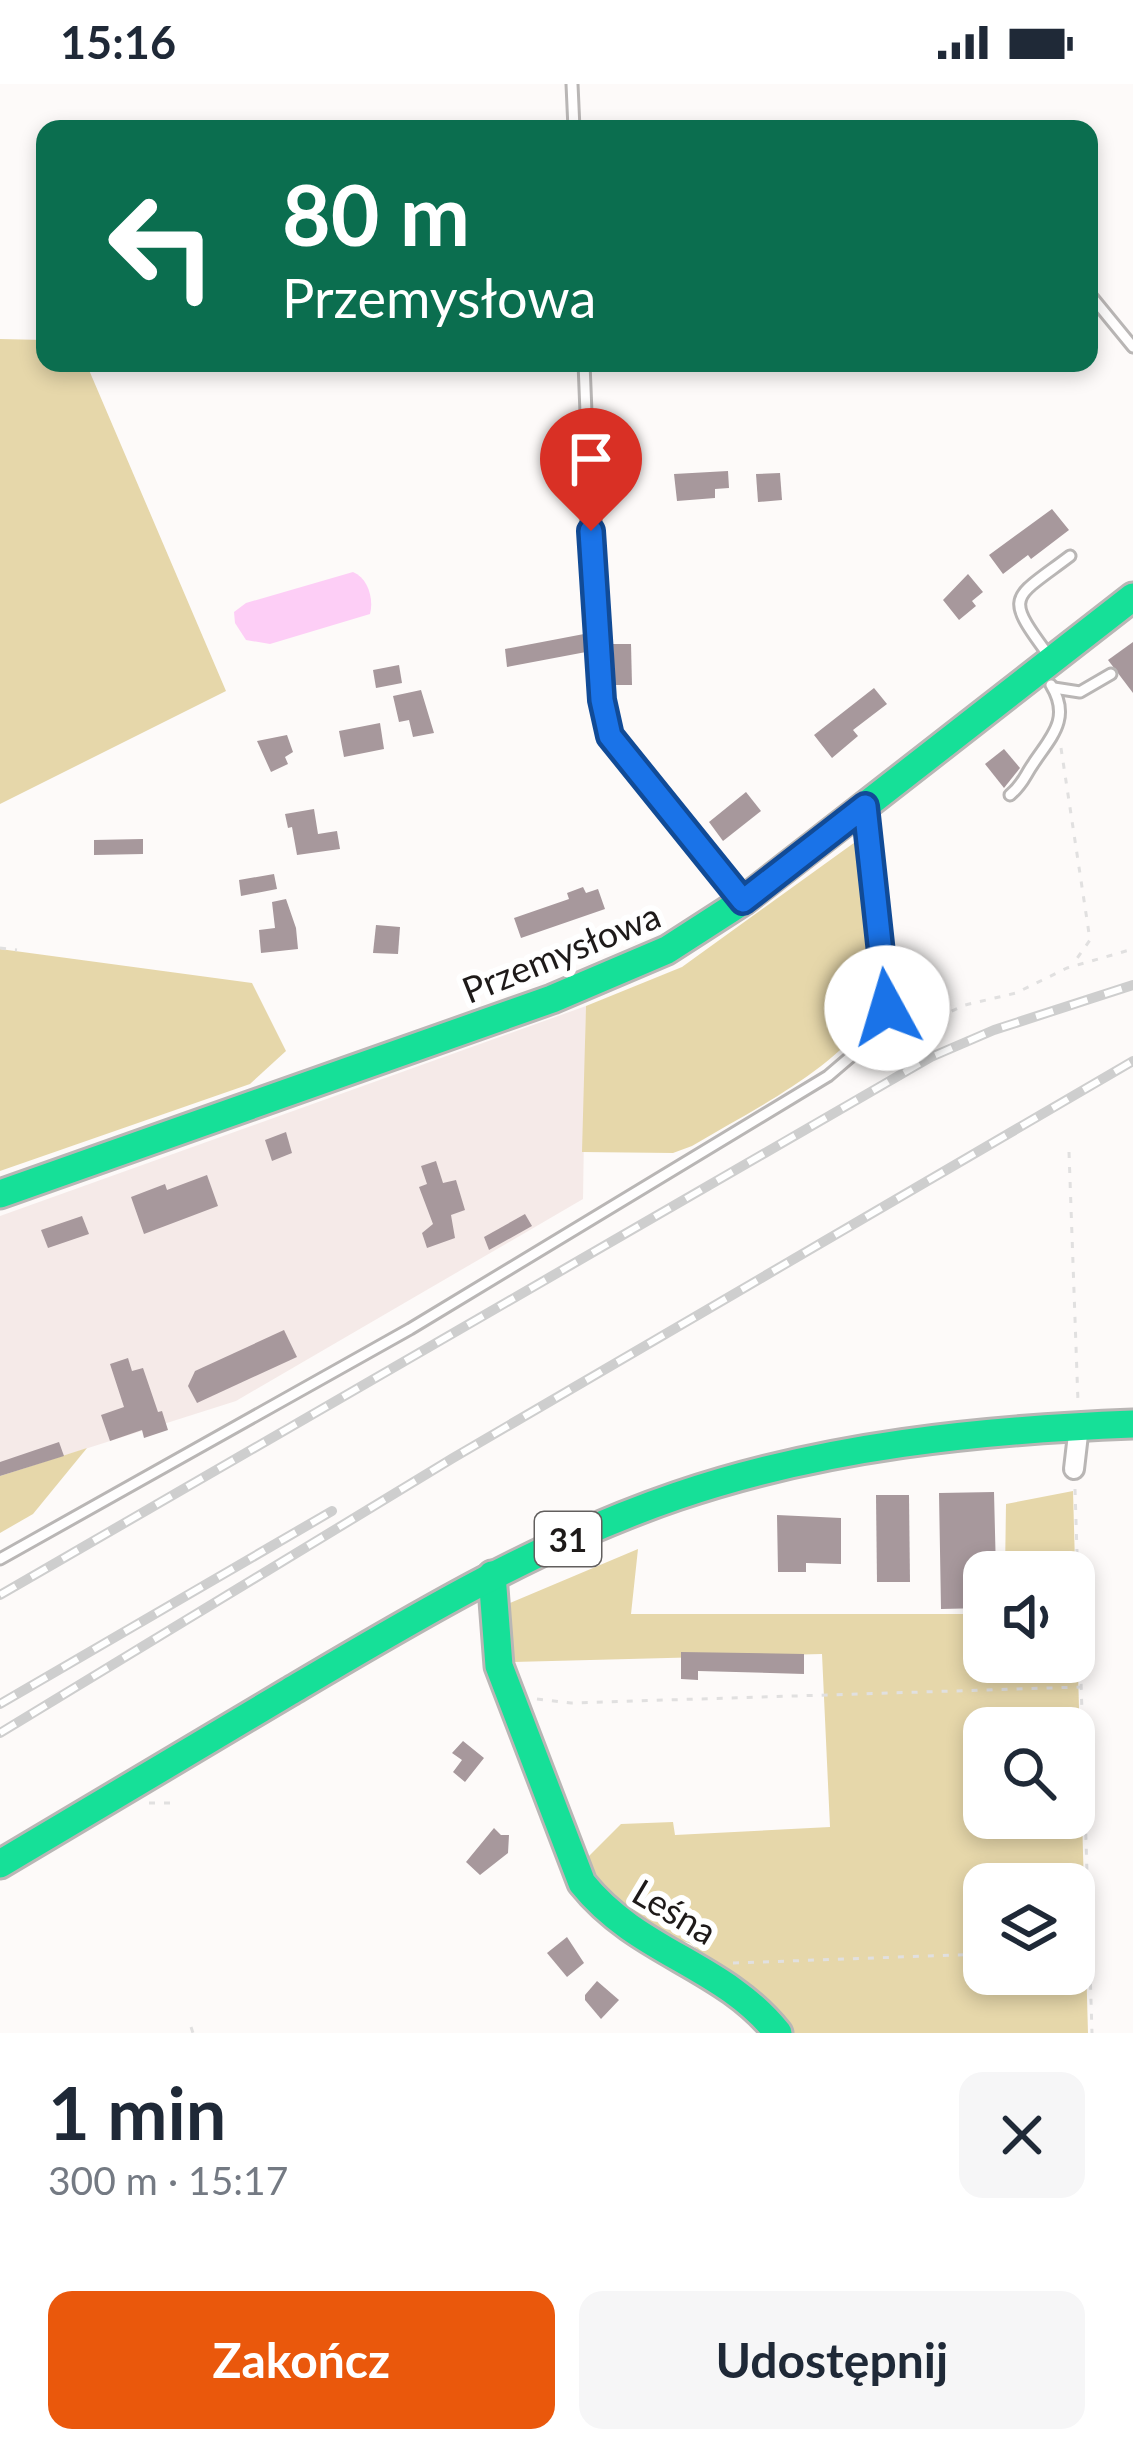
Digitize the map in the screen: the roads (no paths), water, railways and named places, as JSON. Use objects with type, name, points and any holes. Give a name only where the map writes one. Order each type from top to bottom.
[{"type":"street","points":[[589,488],[602,700],[610,736],[743,901]]},
{"type":"street","name":"Przemysłowa","points":[[0,1194],[603,980],[687,940],[1047,672],[1133,597]]},
{"type":"street","name":"31","points":[[0,1864],[413,1617],[612,1520],[794,1462],[912,1440],[1133,1424]]},
{"type":"street","points":[[1074,1469],[1079,1426]]},
{"type":"street","name":"Leśna","points":[[492,1575],[496,1652],[566,1849],[593,1900],[640,1940],[727,1984],[778,2033]]},
{"type":"lane","points":[[572,84],[574,120]]},
{"type":"lane","points":[[1098,304],[1133,347]]},
{"type":"lane","points":[[584,372],[589,488]]},
{"type":"lane","points":[[1010,795],[1026,781],[1057,728],[1057,697],[1018,605],[1028,589],[1070,556]]},
{"type":"lane","points":[[1047,672],[1068,692],[1080,692],[1111,674]]},
{"type":"lane","points":[[0,1558],[410,1329],[630,1198],[828,1076],[876,1035],[887,1008],[865,806]]},
{"type":"railway","points":[[0,1595],[931,1057],[994,1030],[1133,985]]},
{"type":"railway","points":[[0,1733],[453,1458],[1133,1061]]},
{"type":"railway","points":[[0,1704],[332,1511]]}]
